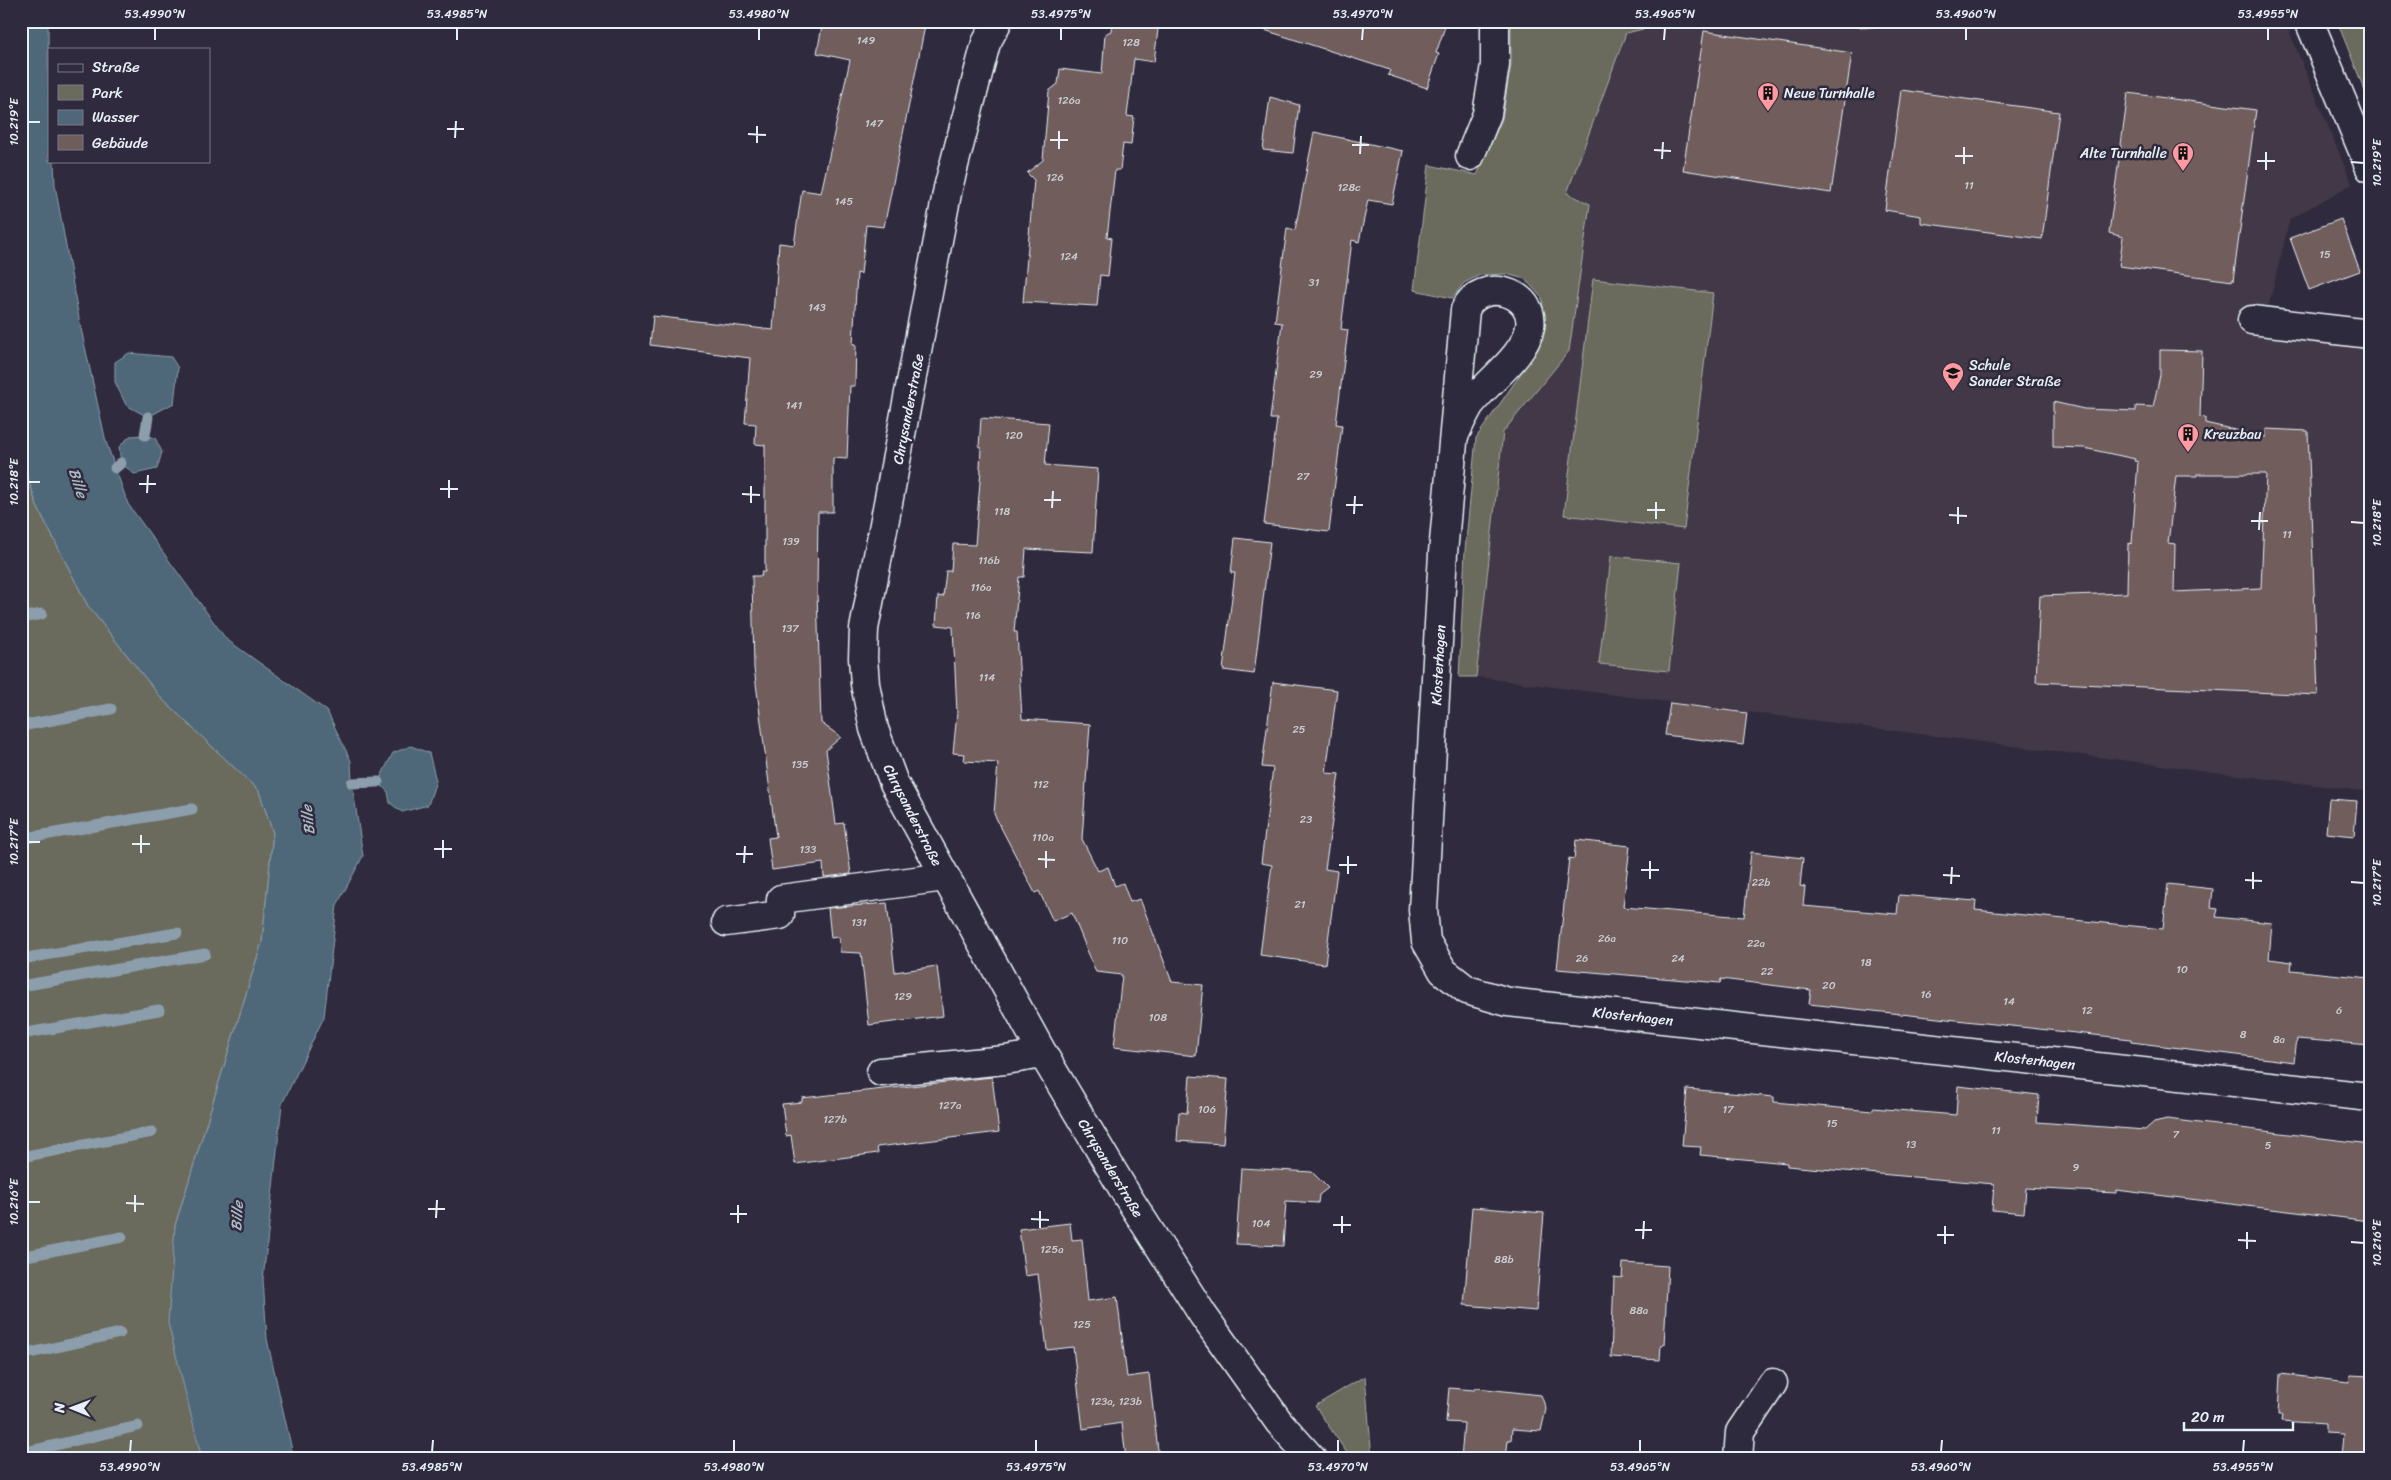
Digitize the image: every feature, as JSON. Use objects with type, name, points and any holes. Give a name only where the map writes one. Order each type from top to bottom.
[{"type":"street","name":"Chrysanderstraße","points":[[998,21],[986,43],[978,68],[948,188],[892,490],[864,628],[863,658],[865,684],[874,730],[894,784],[986,947],[1043,1054],[1128,1197],[1203,1315],[1279,1422],[1312,1459]]},
{"type":"street","points":[[1470,156],[1487,114],[1496,65],[1495,21]]},
{"type":"street","points":[[2309,21],[2370,168]]},
{"type":"street","name":"Klosterhagen","points":[[1455,434],[1470,406],[1512,359],[1530,327],[1528,312],[1523,302],[1501,290],[1492,290],[1476,296],[1468,302],[1465,310],[1443,553],[1423,910],[1426,941],[1443,971],[1467,990],[1508,1002],[2370,1097]]},
{"type":"street","points":[[2252,320],[2370,334]]},
{"type":"street","points":[[726,922],[780,915],[781,899],[945,877]]},
{"type":"street","points":[[881,1072],[1005,1060],[1043,1054]]},
{"type":"street","points":[[1738,1459],[1740,1432],[1773,1383]]},
{"type":"shaded area","name":"Schule Sander Straße","points":[[1678,21],[1838,21],[1865,28],[1917,21],[2285,21],[2352,184],[2290,219],[2268,308],[2370,319],[2370,792],[1476,677],[1503,432],[1569,351],[1590,204],[1567,193],[1626,32]]},
{"type":"green space","points":[[1511,21],[1678,21],[1626,33],[1567,193],[1590,204],[1569,351],[1503,432],[1476,677],[1459,677],[1465,551],[1476,438],[1538,349],[1545,328],[1542,298],[1525,279],[1506,274],[1480,275],[1464,283],[1452,298],[1414,290],[1429,165],[1477,175],[1502,119],[1511,65]]},
{"type":"green space","points":[[1838,21],[1917,21],[1865,28]]},
{"type":"green space","points":[[2337,21],[2370,21],[2370,104]]},
{"type":"green space","points":[[1593,279],[1713,293],[1684,529],[1564,515]]},
{"type":"green space","points":[[21,457],[37,506],[88,606],[162,699],[259,791],[273,833],[262,942],[175,1226],[192,1413],[202,1459],[21,1459]]},
{"type":"green space","points":[[1611,556],[1681,563],[1669,671],[1599,664]]},
{"type":"green space","points":[[1365,1376],[1372,1459],[1351,1459],[1315,1406]]},
{"type":"water","name":"Bille","points":[[21,21],[48,21],[48,162],[54,162],[55,185],[80,324],[106,442],[128,504],[226,639],[327,711],[351,761],[352,783],[363,856],[337,905],[324,1017],[282,1104],[263,1280],[267,1339],[294,1459],[202,1459],[168,1323],[175,1226],[262,942],[273,833],[259,791],[162,699],[88,606],[37,506],[21,457]]},
{"type":"water","points":[[129,353],[171,357],[178,368],[174,403],[148,417],[126,405],[115,382],[115,362]]},
{"type":"water","points":[[145,435],[155,438],[162,452],[157,469],[134,474],[121,463],[119,447],[130,436]]},
{"type":"water","points":[[411,746],[429,753],[436,781],[428,805],[402,812],[390,803],[388,792],[378,782],[393,753]]},
{"type":"building","points":[[823,21],[926,21],[884,227],[866,225],[861,274],[857,273],[853,344],[856,344],[855,386],[850,386],[847,459],[833,458],[833,512],[818,512],[817,592],[821,723],[841,737],[826,750],[836,824],[844,823],[851,874],[824,877],[823,863],[772,870],[768,838],[776,837],[754,668],[752,576],[762,576],[761,572],[765,572],[765,445],[755,444],[756,424],[745,423],[750,358],[650,345],[653,316],[773,330],[779,243],[794,245],[802,190],[821,193],[850,60],[817,53]]},
{"type":"building","points":[[1112,21],[1159,21],[1154,62],[1134,59],[1127,116],[1134,117],[1131,145],[1123,144],[1120,170],[1115,170],[1107,237],[1112,238],[1108,276],[1100,275],[1097,306],[1023,302],[1034,180],[1027,173],[1043,160],[1049,91],[1058,84],[1060,69],[1102,74],[1105,34],[1111,31]]},
{"type":"building","points":[[1256,21],[1447,21],[1436,53],[1439,54],[1427,88],[1388,75],[1390,70],[1255,27]]},
{"type":"building","name":"Neue Turnhalle","points":[[1704,31],[1852,53],[1831,193],[1683,170]]},
{"type":"building","points":[[1901,90],[2059,112],[2042,239],[1921,223],[1921,216],[1885,210]]},
{"type":"building","name":"Alte Turnhalle","points":[[2128,93],[2256,110],[2233,281],[2119,266],[2123,237],[2109,233]]},
{"type":"building","points":[[1270,97],[1299,105],[1293,153],[1263,150]]},
{"type":"building","points":[[1314,132],[1403,151],[1392,204],[1368,200],[1359,242],[1352,240],[1341,329],[1348,330],[1336,424],[1342,425],[1329,532],[1264,524],[1277,419],[1270,419],[1282,323],[1275,322],[1287,228],[1295,230]]},
{"type":"building","points":[[2341,219],[2360,271],[2309,290],[2290,238]]},
{"type":"building","points":[[2160,350],[2202,351],[2200,417],[2205,418],[2205,423],[2266,437],[2266,429],[2308,431],[2318,695],[2036,682],[2040,596],[2127,593],[2128,544],[2132,543],[2138,462],[2134,461],[2135,459],[2084,448],[2053,447],[2053,402],[2084,409],[2136,411],[2136,406],[2153,407],[2160,375]],"holes":[[[2197,474],[2266,474],[2261,588],[2174,592],[2175,544],[2168,543],[2176,476],[2197,476]]]},
{"type":"building","points":[[981,418],[1049,423],[1045,465],[1098,469],[1093,552],[1026,549],[1024,577],[1019,577],[1014,632],[1017,632],[1022,719],[1090,724],[1082,839],[1098,871],[1108,867],[1115,886],[1123,883],[1130,902],[1140,899],[1172,982],[1203,985],[1196,1056],[1114,1047],[1122,975],[1096,972],[1072,913],[1053,921],[1039,891],[1035,893],[994,814],[998,763],[964,761],[965,754],[953,753],[957,713],[953,627],[936,625],[938,596],[943,597],[946,571],[951,571],[953,544],[975,545],[981,469],[981,447],[979,447]]},
{"type":"building","points":[[1235,538],[1270,542],[1254,674],[1223,670],[1235,573],[1231,573]]},
{"type":"building","points":[[1273,682],[1337,690],[1326,773],[1339,774],[1325,869],[1337,871],[1325,964],[1260,955],[1272,865],[1261,863],[1273,768],[1262,767]]},
{"type":"building","points":[[1670,703],[1747,713],[1743,745],[1665,735]]},
{"type":"building","points":[[2329,799],[2357,801],[2354,836],[2326,833]]},
{"type":"building","points":[[1576,840],[1630,846],[1623,907],[1744,917],[1751,852],[1803,858],[1800,886],[1805,887],[1803,906],[1897,914],[1899,895],[1976,901],[1975,910],[2163,929],[2168,884],[2213,889],[2211,908],[2218,909],[2216,917],[2272,923],[2269,959],[2292,962],[2291,970],[2370,978],[2370,1045],[2297,1039],[2294,1062],[2131,1042],[2131,1039],[1809,1004],[1811,990],[1721,979],[1720,983],[1557,969],[1569,858],[1574,859]]},
{"type":"building","points":[[887,903],[895,972],[937,966],[943,1016],[869,1025],[861,953],[840,952],[839,937],[831,938],[828,908]]},
{"type":"building","points":[[1190,1076],[1228,1079],[1223,1144],[1177,1141],[1179,1112],[1187,1113]]},
{"type":"building","points":[[992,1077],[999,1132],[877,1147],[878,1153],[795,1164],[791,1135],[786,1136],[782,1104],[802,1102],[802,1098]]},
{"type":"building","points":[[1958,1086],[2039,1095],[2037,1122],[2145,1130],[2154,1122],[2167,1119],[2370,1144],[2370,1221],[2116,1190],[2116,1193],[2026,1188],[2024,1213],[1992,1210],[1994,1184],[1787,1166],[1787,1163],[1700,1155],[1701,1147],[1682,1146],[1687,1089],[1774,1097],[1774,1102],[1872,1111],[1873,1108],[1956,1115]]},
{"type":"building","points":[[1241,1168],[1312,1172],[1328,1188],[1319,1195],[1318,1203],[1286,1201],[1283,1246],[1236,1244]]},
{"type":"building","points":[[1472,1207],[1544,1213],[1536,1311],[1464,1305]]},
{"type":"building","points":[[1070,1223],[1072,1240],[1082,1239],[1088,1301],[1117,1297],[1127,1377],[1149,1374],[1159,1459],[1126,1459],[1122,1423],[1083,1429],[1073,1347],[1047,1350],[1038,1274],[1025,1276],[1019,1229]]},
{"type":"building","points":[[1623,1263],[1668,1266],[1664,1345],[1661,1345],[1660,1360],[1611,1357],[1614,1277],[1622,1278]]},
{"type":"building","points":[[2280,1374],[2349,1382],[2350,1375],[2370,1376],[2370,1459],[2341,1459],[2343,1434],[2325,1433],[2325,1424],[2281,1421],[2282,1415],[2278,1415]]},
{"type":"building","points":[[1449,1388],[1474,1390],[1477,1388],[1541,1395],[1546,1409],[1541,1431],[1512,1429],[1511,1440],[1508,1440],[1506,1459],[1461,1459],[1464,1423],[1446,1422]]},
{"type":"waterway","points":[[145,435],[148,417]]},
{"type":"waterway","points":[[115,468],[121,463]]},
{"type":"waterway","points":[[21,618],[42,614]]},
{"type":"waterway","points":[[21,726],[111,709]]},
{"type":"waterway","points":[[352,783],[378,782]]},
{"type":"waterway","points":[[21,839],[192,809]]},
{"type":"waterway","points":[[21,959],[177,933]]},
{"type":"waterway","points":[[21,986],[205,954]]},
{"type":"waterway","points":[[21,1034],[159,1010]]},
{"type":"waterway","points":[[21,1157],[152,1132]]},
{"type":"waterway","points":[[21,1257],[122,1237]]},
{"type":"waterway","points":[[21,1355],[120,1333]]},
{"type":"waterway","points":[[21,1453],[138,1426]]},
{"type":"place","name":"Neue Turnhalle","points":[[1768,112]]},
{"type":"place","name":"Alte Turnhalle","points":[[2183,172]]},
{"type":"place","name":"Schule Sander Straße","points":[[1953,392]]},
{"type":"place","name":"Kreuzbau","points":[[2188,453]]}]
